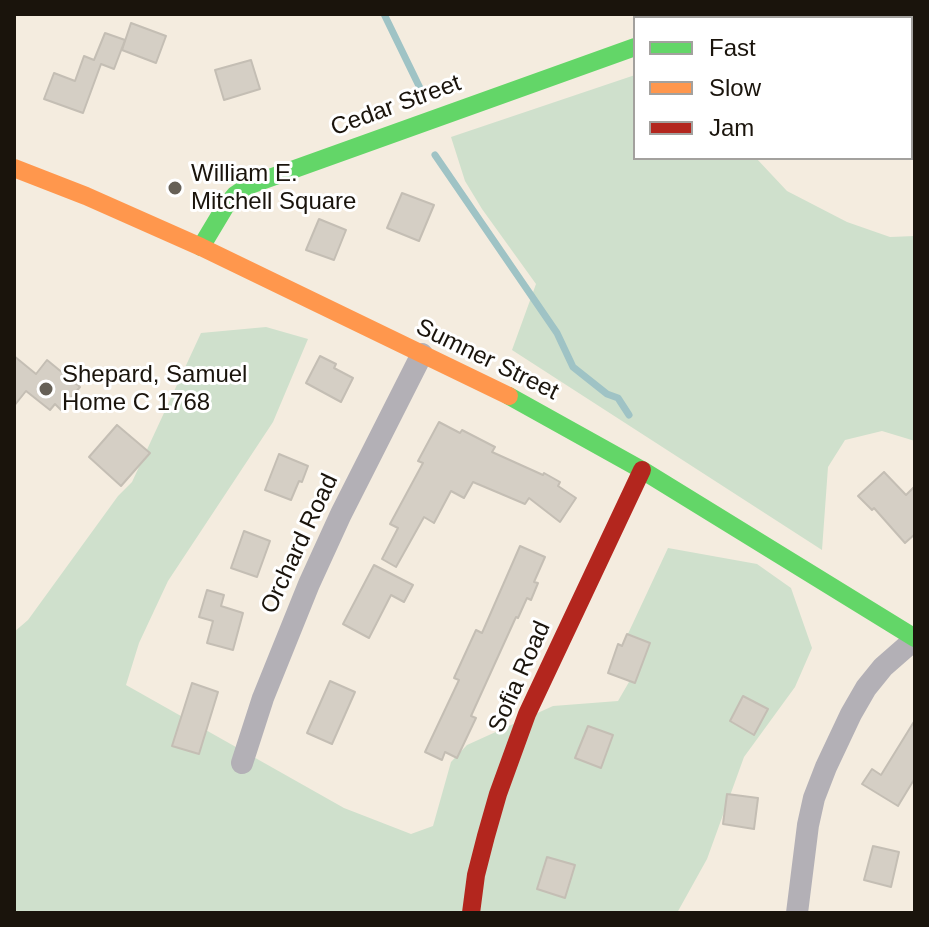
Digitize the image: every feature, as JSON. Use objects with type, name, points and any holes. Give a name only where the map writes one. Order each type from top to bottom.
[{"type":"main road","name":"Cedar Street","points":[[201,247],[225,207],[235,195],[250,185],[633,48]]},
{"type":"main road","name":"Sumner Street","points":[[14,168],[201,247],[522,402],[642,470],[915,638]]},
{"type":"main road","name":"Sofia Road","points":[[471,913],[486,836],[527,714],[642,470]]},
{"type":"street","name":"Orchard Road","points":[[242,763],[263,698],[309,584],[422,354]]},
{"type":"street","points":[[797,913],[808,825],[826,767],[866,688],[883,667],[915,638]]},
{"type":"green space","points":[[633,76],[633,160],[758,160],[787,191],[847,222],[890,237],[915,236],[915,441],[882,431],[845,440],[828,467],[822,550],[512,350],[536,284],[465,181],[451,137]]},
{"type":"green space","points":[[266,327],[308,339],[273,422],[168,581],[139,643],[126,685],[344,808],[411,834],[433,826],[451,762],[467,745],[553,706],[618,701],[629,682],[626,638],[668,548],[757,564],[791,588],[812,648],[795,687],[744,757],[707,859],[677,913],[14,913],[14,632],[28,620],[118,496],[132,482],[201,333]]},
{"type":"building","points":[[131,23],[166,36],[156,63],[122,50]]},
{"type":"building","points":[[105,33],[125,40],[114,69],[101,64],[83,113],[44,99],[54,73],[75,81],[84,56],[94,60]]},
{"type":"building","points":[[251,60],[260,89],[224,100],[215,70]]},
{"type":"building","points":[[402,193],[434,205],[419,241],[387,228]]},
{"type":"building","points":[[319,219],[346,230],[334,260],[306,250]]},
{"type":"building","name":"Shepard, Samuel Home C 1768","points":[[14,356],[36,374],[47,360],[80,387],[61,410],[55,404],[50,410],[26,391],[14,406]]},
{"type":"building","points":[[320,356],[353,378],[341,402],[306,383]]},
{"type":"building","points":[[439,422],[495,447],[492,452],[560,482],[558,486],[576,498],[560,522],[529,498],[525,504],[473,482],[464,498],[451,491],[434,523],[424,517],[396,567],[382,559],[398,528],[390,524],[423,463],[418,461]]},
{"type":"building","points":[[117,425],[150,453],[121,486],[89,457]]},
{"type":"building","points":[[279,454],[308,466],[291,500],[265,490]]},
{"type":"building","points":[[884,472],[906,495],[915,486],[915,534],[905,543],[874,508],[872,510],[858,496]]},
{"type":"building","points":[[244,531],[270,541],[257,577],[231,568]]},
{"type":"building","points":[[520,546],[545,557],[534,582],[538,583],[531,600],[527,598],[516,617],[471,716],[476,718],[457,758],[445,752],[442,760],[425,752],[459,680],[454,678],[476,630],[482,633]]},
{"type":"building","points":[[374,565],[413,585],[404,602],[391,595],[369,638],[343,624]]},
{"type":"building","points":[[207,590],[224,595],[221,606],[243,613],[233,650],[207,643],[213,621],[199,617]]},
{"type":"building","points":[[627,634],[650,643],[635,683],[608,673],[618,644],[622,646]]},
{"type":"building","points":[[330,681],[355,692],[332,744],[307,733]]},
{"type":"building","points":[[192,683],[218,692],[199,754],[172,746]]},
{"type":"building","points":[[743,696],[768,709],[754,735],[730,721]]},
{"type":"building","points":[[915,720],[915,778],[898,806],[862,784],[872,769],[881,775]]},
{"type":"building","points":[[588,726],[613,735],[601,768],[575,758]]},
{"type":"building","points":[[727,794],[758,798],[754,829],[723,824]]},
{"type":"building","points":[[873,846],[899,852],[891,887],[864,880]]},
{"type":"building","points":[[547,857],[575,865],[565,898],[537,889]]},
{"type":"waterway","points":[[384,14],[420,88]]},
{"type":"waterway","points":[[435,155],[557,333],[573,367],[607,394],[618,398],[629,415]]},
{"type":"traffic: fast","points":[[734,16],[741,14]]},
{"type":"traffic: fast","points":[[201,247],[225,207],[235,195],[250,185],[633,48]]},
{"type":"traffic: fast","points":[[509,396],[642,470],[915,638]]},
{"type":"traffic: slow","points":[[14,168],[201,247],[509,396]]},
{"type":"traffic: jam","points":[[471,913],[486,836],[527,714],[642,470]]},
{"type":"place","name":"William E. Mitchell Square","points":[[175,188]]},
{"type":"place","name":"Shepard, Samuel Home C 1768","points":[[46,389]]}]
